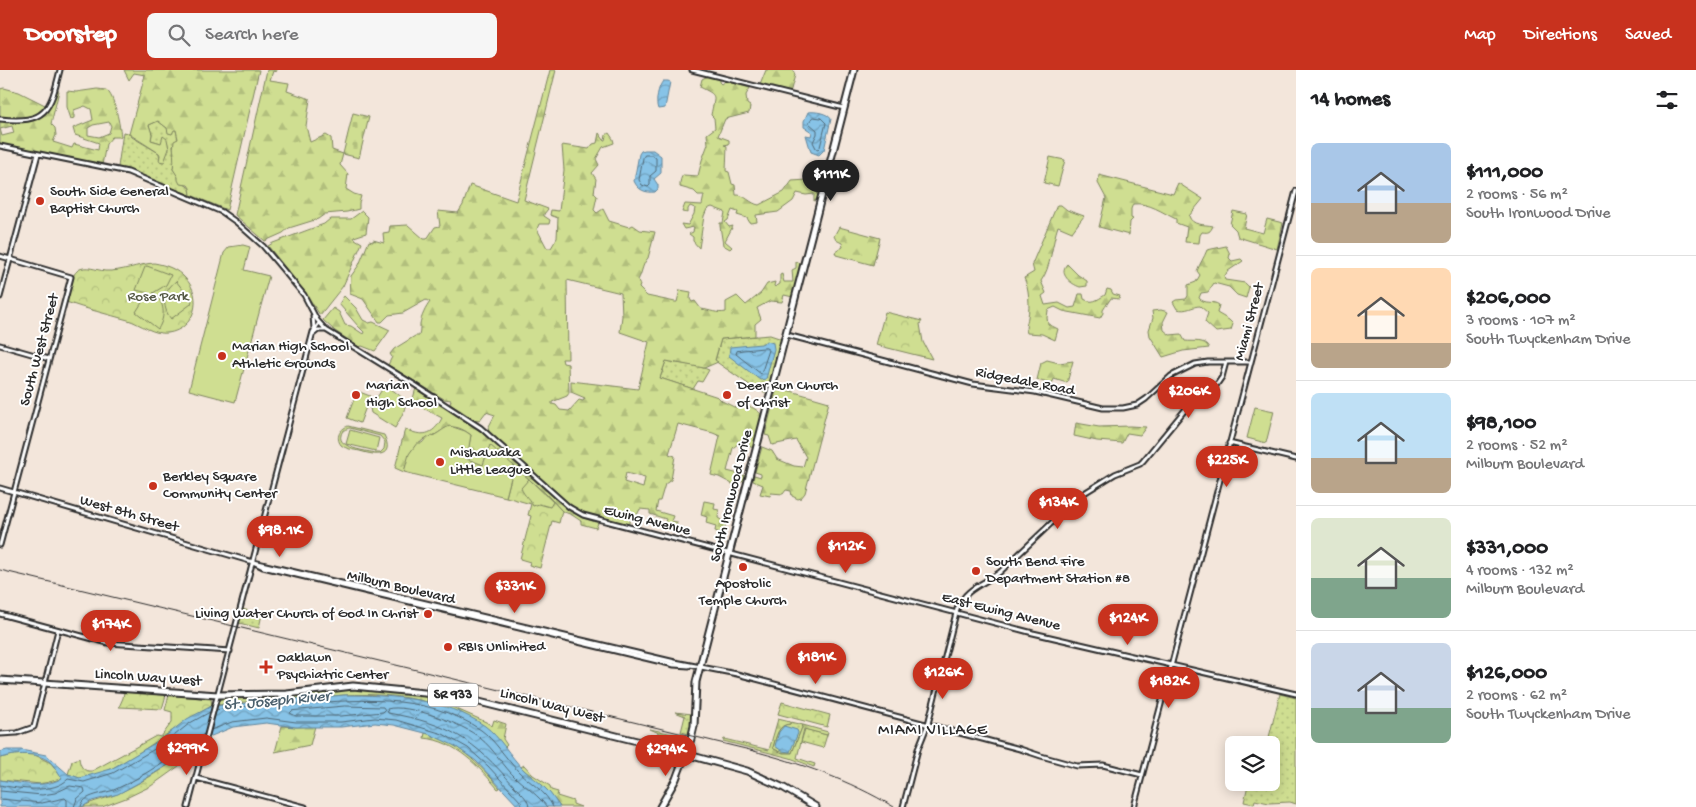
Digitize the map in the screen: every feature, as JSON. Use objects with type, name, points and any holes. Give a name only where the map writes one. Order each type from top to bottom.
[{"type":"main road","name":"South Ironwood Drive","points":[[660,807],[673,785],[686,754],[694,726],[698,666],[730,553],[854,70]]},
{"type":"main road","name":"Lincoln Way West","points":[[0,680],[217,698],[287,694],[353,686],[468,698],[686,754],[758,776],[788,790],[816,807]]},
{"type":"street","points":[[0,119],[24,121],[43,113],[52,101],[60,70]]},
{"type":"street","points":[[692,70],[844,108]]},
{"type":"street","name":"Ewing Avenue","points":[[0,146],[128,172],[222,212],[260,243],[304,295],[319,323],[326,330],[481,428],[576,512],[587,517],[730,553]]},
{"type":"street","points":[[0,297],[38,154]]},
{"type":"street","name":"Miami Street","points":[[1134,807],[1296,190]]},
{"type":"street","points":[[0,256],[10,259]]},
{"type":"street","name":"South West Street","points":[[0,545],[71,277],[10,259]]},
{"type":"street","points":[[313,312],[314,330]]},
{"type":"street","points":[[188,807],[312,335],[319,323]]},
{"type":"street","points":[[312,335],[318,330],[326,330]]},
{"type":"street","name":"Ridgedale Road","points":[[786,335],[977,385],[1035,392],[1103,408],[1123,408],[1137,405],[1168,378],[1184,368],[1201,363],[1251,362]]},
{"type":"street","points":[[0,345],[49,359]]},
{"type":"street","points":[[903,807],[918,749],[928,724],[956,613],[963,597],[1000,572],[1082,495],[1114,474],[1140,464],[1189,405],[1213,390],[1218,384],[1226,362]]},
{"type":"street","points":[[1229,444],[1296,459]]},
{"type":"street","name":"West 8th Street","points":[[0,488],[253,562]]},
{"type":"street","name":"East Ewing Avenue","points":[[730,553],[1033,633],[1296,694]]},
{"type":"street","name":"Milburn Boulevard","points":[[253,562],[265,567],[674,665],[698,666],[737,674],[928,724],[1077,766],[1103,765],[1142,775]]},
{"type":"street","points":[[0,614],[108,643],[230,651]]},
{"type":"street","points":[[0,734],[17,733],[34,726],[58,630]]},
{"type":"street","points":[[196,778],[305,807]]},
{"type":"green space","points":[[124,70],[259,70],[227,210],[191,195],[188,185],[180,184],[173,169],[174,141],[178,139],[176,130],[172,134],[168,133],[167,128],[158,121],[149,125],[152,134],[151,140],[161,143],[163,136],[167,139],[169,149],[164,162],[159,161],[159,153],[129,134],[145,75],[134,73],[129,80]]},
{"type":"green space","points":[[267,70],[277,70],[276,72],[273,71],[270,80],[289,83],[287,91],[310,99],[306,126],[310,142],[326,135],[331,138],[332,150],[343,154],[340,165],[348,174],[346,189],[361,196],[359,209],[325,214],[318,219],[289,228],[283,233],[265,241],[235,215]]},
{"type":"green space","points":[[550,70],[556,70],[524,200],[548,209],[544,216],[550,220],[549,224],[539,224],[537,229],[547,248],[551,248],[557,238],[558,218],[550,215],[551,210],[559,211],[564,170],[562,145],[589,149],[593,144],[597,143],[599,133],[605,140],[606,135],[609,133],[614,143],[603,147],[596,159],[599,165],[592,173],[596,179],[594,193],[597,196],[594,210],[597,213],[603,209],[609,221],[629,227],[633,225],[640,230],[655,232],[648,258],[644,263],[638,280],[639,288],[647,296],[677,302],[680,290],[691,292],[690,299],[692,302],[695,301],[701,309],[726,312],[726,302],[737,296],[746,305],[761,293],[767,284],[775,282],[775,287],[780,284],[780,275],[782,274],[784,282],[793,282],[792,270],[796,268],[796,262],[801,263],[793,297],[784,295],[782,302],[770,301],[757,308],[761,319],[755,324],[755,336],[721,339],[715,360],[718,362],[704,368],[666,361],[660,378],[718,397],[736,408],[739,406],[750,407],[762,415],[754,448],[748,446],[749,443],[741,441],[733,448],[727,471],[747,476],[745,482],[738,480],[736,486],[711,475],[720,436],[678,424],[669,454],[675,456],[671,480],[665,484],[656,511],[673,516],[671,521],[677,522],[676,528],[663,529],[666,519],[650,514],[650,510],[640,509],[636,517],[630,518],[628,527],[590,517],[577,510],[489,432],[488,428],[495,415],[486,412],[479,421],[475,420],[450,404],[451,400],[444,399],[388,365],[392,357],[390,354],[394,349],[415,336],[419,336],[421,318],[430,302],[426,300],[403,313],[389,315],[382,322],[379,322],[363,299],[350,294],[351,276],[359,265],[369,241],[373,242],[373,240],[384,243],[383,233],[389,232],[390,226],[408,225],[424,239],[427,239],[435,227],[440,226],[438,211],[458,213],[470,185],[516,201]],"holes":[[[567,280],[621,293],[622,316],[620,332],[649,342],[638,389],[571,381],[571,392],[585,398],[583,401],[579,400],[569,411],[560,410],[556,405],[552,404],[552,402],[567,396],[569,393],[568,364],[563,363],[562,359],[568,359]],[[626,473],[645,478],[643,488],[624,482]]]},
{"type":"green space","points":[[766,70],[793,70],[795,75],[790,93],[760,85]]},
{"type":"green space","points":[[708,76],[719,78],[721,84],[725,81],[750,88],[746,95],[747,104],[750,106],[749,113],[725,119],[718,136],[729,140],[729,144],[724,145],[727,146],[726,171],[729,172],[732,184],[735,185],[736,195],[759,205],[784,192],[792,181],[807,180],[820,185],[816,200],[814,201],[814,194],[797,193],[793,201],[778,212],[756,215],[757,222],[750,223],[747,218],[737,215],[738,212],[732,210],[728,220],[725,222],[729,227],[733,226],[725,241],[732,247],[730,249],[723,245],[720,226],[720,223],[723,223],[725,212],[712,207],[707,209],[704,216],[699,248],[693,241],[693,237],[689,234],[693,232],[694,227],[684,229],[681,224],[688,225],[694,214],[695,208],[690,206],[688,213],[682,212],[685,204],[702,205],[704,195],[698,195],[694,191],[680,187],[680,184],[683,175],[698,176],[708,144],[707,134],[715,128],[714,118],[711,115],[714,96],[700,87],[702,79]]},
{"type":"green space","points":[[4,88],[19,92],[47,106],[31,117],[19,119],[0,118],[0,89]]},
{"type":"green space","points":[[57,90],[59,91],[51,124],[55,128],[56,135],[53,142],[72,148],[74,144],[98,150],[99,143],[75,135],[73,128],[93,120],[91,109],[85,106],[74,110],[74,118],[71,119],[67,107],[67,91],[106,90],[114,104],[121,137],[112,137],[106,144],[102,165],[0,144],[0,129],[0,121],[20,122],[36,119],[49,109]],"holes":[[[109,122],[111,126],[109,133],[99,137],[88,135],[88,128],[93,125]],[[12,126],[14,133],[2,136],[0,129]]]},
{"type":"green space","points":[[353,113],[369,117],[359,158],[343,154]]},
{"type":"green space","points":[[158,121],[167,128],[176,130],[178,139],[173,146],[175,159],[173,169],[184,184],[190,188],[191,195],[118,167],[123,132],[129,133],[132,137],[159,153],[160,159],[169,149],[167,141],[161,143],[151,140],[152,134],[149,125]]},
{"type":"green space","points":[[1050,157],[1065,160],[1058,186],[1044,183]]},
{"type":"green space","points":[[1099,175],[1173,194],[1178,183],[1203,199],[1189,216],[1193,222],[1213,226],[1209,232],[1202,232],[1199,243],[1185,242],[1187,227],[1176,223],[1176,219],[1156,208],[1133,204],[1131,218],[1133,219],[1130,222],[1129,235],[1099,227],[1106,198],[1098,183]]},
{"type":"green space","points":[[1057,205],[1061,205],[1067,210],[1084,216],[1072,232],[1058,226],[1049,262],[1041,281],[1046,293],[1042,296],[1045,305],[1059,303],[1069,308],[1075,307],[1079,294],[1083,294],[1084,299],[1092,301],[1105,295],[1107,289],[1111,290],[1113,294],[1120,296],[1119,299],[1111,298],[1100,318],[1063,311],[1055,307],[1048,310],[1048,324],[1058,329],[1055,340],[1042,334],[1027,333],[1029,302],[1024,278],[1034,272],[1032,264]]},
{"type":"green space","points":[[362,211],[368,217],[366,233],[354,237],[362,243],[343,286],[320,315],[304,291],[268,246],[324,224],[330,219],[351,219]]},
{"type":"green space","points":[[1233,211],[1247,214],[1244,228],[1263,233],[1267,219],[1283,223],[1277,249],[1238,237],[1236,230],[1230,224]]},
{"type":"green space","points":[[839,227],[880,238],[873,265],[836,255],[835,252],[843,247],[842,243],[836,240],[834,236]]},
{"type":"green space","name":"Marian High School Athletic Grounds","points":[[243,245],[250,247],[244,270],[269,276],[235,402],[189,390],[224,253],[229,247]]},
{"type":"green space","points":[[1226,246],[1230,254],[1229,258],[1232,261],[1241,259],[1243,261],[1228,271],[1224,277],[1225,280],[1245,283],[1249,287],[1246,298],[1237,295],[1229,287],[1214,283],[1208,292],[1201,293],[1199,298],[1201,300],[1219,305],[1217,313],[1233,324],[1231,330],[1216,332],[1205,322],[1208,313],[1200,306],[1181,310],[1177,309],[1173,302],[1186,299],[1188,296],[1188,285],[1196,282],[1200,275],[1197,271],[1207,250]]},
{"type":"green space","name":"Rose Park","points":[[154,263],[167,266],[178,272],[191,286],[194,294],[194,311],[185,325],[177,330],[168,333],[157,332],[128,320],[66,302],[73,276],[78,270],[88,268],[111,271]]},
{"type":"green space","points":[[1067,264],[1087,281],[1087,286],[1080,287],[1073,284],[1067,278],[1064,271]]},
{"type":"green space","points":[[147,266],[171,275],[166,285],[153,293],[160,301],[163,310],[161,324],[158,329],[136,312],[148,293],[136,290]]},
{"type":"green space","points":[[176,281],[192,301],[191,304],[171,319],[166,309],[165,299],[168,289]]},
{"type":"green space","points":[[344,296],[356,308],[363,320],[369,323],[373,322],[390,330],[375,351],[362,346],[359,347],[335,331],[323,320],[333,308],[339,312],[345,325],[351,326],[363,334],[364,332],[339,304]]},
{"type":"green space","points":[[1161,310],[1168,312],[1163,322],[1164,330],[1170,335],[1181,334],[1185,341],[1202,342],[1209,348],[1183,351],[1163,357],[1150,336],[1149,330],[1153,318],[1152,311]]},
{"type":"green space","points":[[885,312],[922,321],[920,324],[923,342],[932,359],[876,345]]},
{"type":"green space","points":[[770,335],[782,339],[768,393],[757,390],[715,361],[721,339]]},
{"type":"green space","points":[[1047,360],[1059,363],[1073,361],[1067,383],[1054,379],[1052,384],[1037,380],[1041,363]]},
{"type":"green space","points":[[666,361],[709,370],[702,382],[698,381],[693,389],[660,378]]},
{"type":"green space","points":[[385,385],[399,395],[405,403],[395,428],[371,413],[370,408]]},
{"type":"green space","points":[[777,387],[829,402],[805,493],[798,499],[792,496],[791,491],[786,490],[783,494],[771,493],[770,496],[760,494],[763,485],[753,481],[754,475],[761,477],[761,474],[755,472],[762,447],[772,451],[777,459],[794,466],[803,467],[806,457],[796,440],[772,445],[769,436],[765,435]]},
{"type":"green space","points":[[416,388],[480,431],[571,511],[598,523],[596,528],[581,524],[581,521],[562,511],[547,495],[490,446],[483,465],[466,459],[471,435],[461,429],[453,427],[445,429],[434,436],[427,437],[411,454],[404,472],[395,468],[405,429],[422,434],[431,432],[442,418],[412,402]]},
{"type":"green space","points":[[357,391],[370,396],[360,423],[347,418]]},
{"type":"green space","points":[[1255,407],[1274,411],[1266,443],[1247,438]]},
{"type":"green space","points":[[1076,423],[1099,427],[1146,427],[1140,435],[1127,433],[1122,443],[1097,441],[1074,436]]},
{"type":"green space","points":[[348,426],[384,435],[387,448],[382,454],[372,454],[341,445],[338,436],[345,427]],"holes":[[[350,428],[380,436],[385,442],[384,449],[380,453],[348,446],[341,439],[342,432]]]},
{"type":"green space","name":"Mishawaka Little League","points":[[450,426],[471,435],[467,459],[483,465],[490,445],[514,466],[506,497],[404,472],[409,454],[417,443],[422,443],[427,437],[433,436]]},
{"type":"green space","points":[[350,430],[379,438],[376,451],[346,444]]},
{"type":"green space","points":[[514,466],[562,511],[559,523],[552,521],[540,568],[529,565],[530,562],[520,559],[531,516],[528,515],[531,504],[506,497]]},
{"type":"green space","points":[[529,479],[553,502],[550,507],[539,504],[533,506],[521,488]]},
{"type":"green space","points":[[704,501],[715,503],[714,509],[719,510],[718,518],[726,523],[723,534],[715,531],[716,526],[706,523],[707,517],[701,515]]},
{"type":"green space","points":[[242,609],[262,614],[259,628],[239,623]]},
{"type":"green space","points":[[351,689],[432,696],[432,698],[492,726],[494,720],[506,724],[503,739],[507,745],[504,748],[490,732],[473,720],[453,710],[410,698],[344,695],[218,705],[219,700],[222,698],[280,697]]},
{"type":"green space","points":[[124,692],[166,695],[162,709],[119,707]]},
{"type":"green space","points":[[1280,694],[1296,698],[1296,804],[1290,802],[1269,803],[1255,800],[1254,804],[1244,802],[1247,791],[1280,791],[1280,736],[1269,736]]},
{"type":"green space","points":[[169,695],[211,699],[212,706],[107,771],[91,777],[79,778],[68,774],[72,761],[79,758],[82,768],[86,771],[92,771],[156,736],[161,737],[172,722],[172,712],[165,710]]},
{"type":"green space","points":[[782,702],[830,715],[827,727],[778,714]]},
{"type":"green space","points":[[675,712],[692,714],[690,734],[681,732],[685,716]]},
{"type":"green space","points":[[778,719],[790,722],[790,724],[780,729],[773,747],[783,753],[792,753],[803,725],[828,732],[827,735],[804,729],[797,758],[815,764],[814,767],[790,758],[723,741],[724,739],[769,750]]},
{"type":"green space","points":[[790,722],[803,725],[792,753],[783,753],[773,749],[778,732],[783,726],[790,724]]},
{"type":"green space","points":[[282,726],[315,726],[310,745],[275,752]]},
{"type":"green space","points":[[650,729],[687,737],[684,745],[678,748],[666,745],[668,737]]},
{"type":"green space","points":[[805,729],[827,735],[823,748],[801,742]]},
{"type":"green space","points":[[425,733],[447,742],[467,754],[500,788],[498,789],[466,756],[446,744],[424,738]]},
{"type":"green space","points":[[202,741],[200,751],[151,786],[102,807],[82,807],[141,782]]},
{"type":"green space","points":[[18,754],[35,755],[51,763],[62,778],[41,784],[0,780],[0,758]]},
{"type":"green space","points":[[524,765],[533,775],[550,786],[551,790],[558,792],[557,796],[573,801],[573,804],[581,807],[560,807],[521,767]]},
{"type":"water","points":[[663,81],[670,82],[665,108],[658,109],[658,95]]},
{"type":"water","points":[[808,112],[821,113],[831,119],[824,150],[819,155],[811,152],[806,135],[811,136],[812,132],[804,127],[804,121]]},
{"type":"water","points":[[645,150],[653,150],[661,156],[661,173],[654,179],[658,185],[658,189],[655,192],[642,190],[634,181],[639,154]]},
{"type":"water","points":[[767,341],[773,343],[774,349],[766,379],[760,380],[729,356],[730,347],[761,344]]},
{"type":"water","name":"St. Joseph River","points":[[345,695],[399,697],[417,700],[452,709],[469,717],[490,730],[523,769],[548,791],[560,807],[519,807],[476,761],[455,746],[429,734],[394,725],[375,723],[341,727],[296,727],[266,723],[233,727],[209,737],[140,782],[118,794],[92,801],[82,807],[0,807],[0,780],[23,784],[40,784],[62,778],[52,764],[39,756],[26,754],[0,758],[0,752],[21,750],[46,755],[68,774],[80,778],[111,769],[162,739],[187,719],[212,706]]},
{"type":"water","points":[[784,726],[797,730],[798,733],[790,752],[782,751],[775,746],[779,732]]},
{"type":"railway","points":[[0,570],[750,750],[824,773],[877,797],[894,807]]},
{"type":"place","name":"South Side General Baptist Church","points":[[40,201]]},
{"type":"place","name":"Marian High School Athletic Grounds","points":[[222,356]]},
{"type":"place","name":"Marian High School","points":[[356,395]]},
{"type":"place","name":"Deer Run Church of Christ","points":[[727,395]]},
{"type":"place","name":"Mishawaka Little League","points":[[440,462]]},
{"type":"place","name":"Berkley Square Community Center","points":[[153,486]]},
{"type":"place","name":"Apostolic Temple Church","points":[[743,567]]},
{"type":"place","name":"South Bend Fire Department Station #8","points":[[976,571]]},
{"type":"place","name":"Living Water Church of God In Christ","points":[[428,614]]},
{"type":"place","name":"RBIs Unlimited","points":[[448,647]]},
{"type":"place","name":"Oaklawn Psychiatric Center","points":[[266,667]]},
{"type":"district","name":"MIAMI VILLAGE","points":[[933,731]]}]
